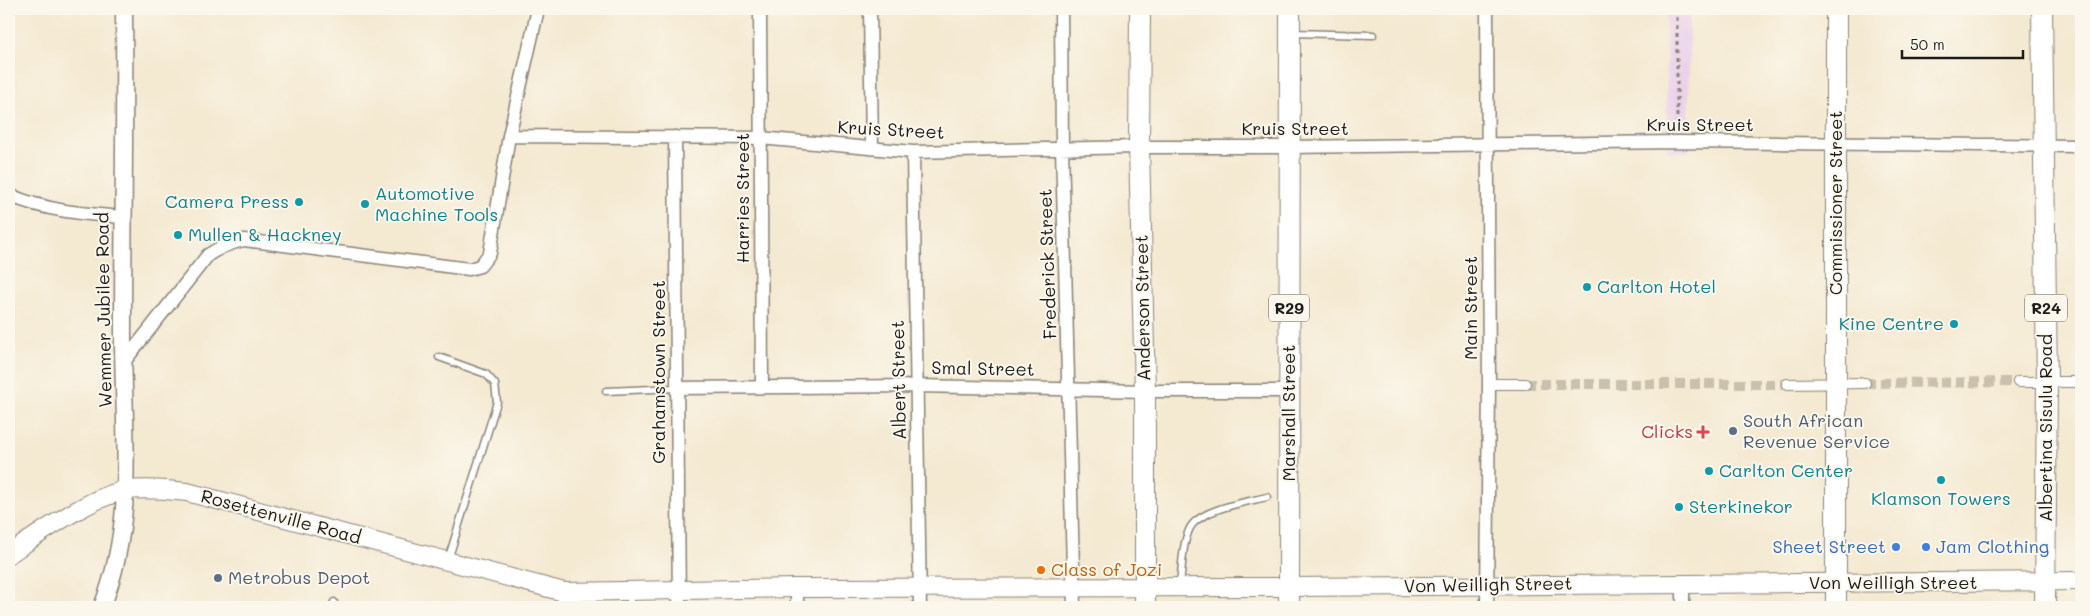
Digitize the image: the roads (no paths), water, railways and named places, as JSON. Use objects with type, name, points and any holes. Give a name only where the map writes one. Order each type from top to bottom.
[{"type":"main road","name":"Anderson Street","points":[[1140,9],[1139,147],[1145,391],[1145,607]]},
{"type":"main road","name":"Marshall Street","points":[[1289,607],[1290,9]]},
{"type":"main road","name":"Commissioner Street","points":[[1836,9],[1836,607]]},
{"type":"main road","name":"Albertina Sisulu Road","points":[[2042,9],[2047,382],[2045,607]]},
{"type":"main road","name":"Rosettenville Road","points":[[9,554],[54,525],[100,500],[127,490],[157,489],[186,492],[447,561],[564,599]]},
{"type":"main road","name":"Von Weilligh Street","points":[[564,599],[630,599],[678,589],[1288,587],[1683,583],[1836,584],[2081,581]]},
{"type":"street","name":"Wemmer Jubilee Road","points":[[102,607],[114,574],[122,534],[127,490],[123,363],[124,9]]},
{"type":"street","points":[[123,363],[208,255],[221,246],[231,243],[244,240],[469,269],[480,266],[490,253],[509,136],[538,9]]},
{"type":"street","name":"Harries Street","points":[[760,9],[762,387]]},
{"type":"street","points":[[870,9],[872,148]]},
{"type":"street","name":"Frederick Street","points":[[1061,9],[1062,148],[1074,607]]},
{"type":"street","name":"Main Street","points":[[1487,9],[1489,384],[1487,607]]},
{"type":"street","name":"Kruis Street","points":[[509,136],[760,138],[913,152],[1062,148],[1677,142],[2081,146]]},
{"type":"street","name":"Grahamstown Street","points":[[675,137],[679,607]]},
{"type":"street","name":"Albert Street","points":[[913,152],[920,607]]},
{"type":"street","points":[[9,194],[28,203],[62,212],[123,217]]},
{"type":"street","points":[[2018,382],[2081,382]]},
{"type":"street","points":[[1787,384],[1865,383]]},
{"type":"street","points":[[1489,384],[1525,384]]},
{"type":"street","name":"Smal Street","points":[[677,388],[916,386],[1289,392]]},
{"type":"street","points":[[1683,583],[1683,607]]},
{"type":"street","points":[[797,588],[797,607]]},
{"type":"lane","points":[[1290,33],[1373,35]]},
{"type":"lane","points":[[439,357],[486,374],[495,384],[497,402],[447,561]]},
{"type":"lane","points":[[606,391],[677,388]]},
{"type":"lane","points":[[1180,587],[1184,551],[1190,529],[1196,520],[1213,512],[1267,496]]},
{"type":"tunnel","points":[[1865,383],[2018,382]]},
{"type":"tunnel","points":[[1525,384],[1787,384]]},
{"type":"place","name":"Camera Press","points":[[299,202]]},
{"type":"place","name":"Automotive Machine Tools","points":[[365,204]]},
{"type":"place","name":"Mullen & Hackney","points":[[178,235]]},
{"type":"place","name":"Carlton Hotel","points":[[1587,287]]},
{"type":"place","name":"Kine Centre","points":[[1954,324]]},
{"type":"place","name":"South African Revenue Service","points":[[1733,431]]},
{"type":"place","name":"Clicks","points":[[1703,432]]},
{"type":"place","name":"Carlton Center","points":[[1709,471]]},
{"type":"place","name":"Klamson Towers","points":[[1941,480]]},
{"type":"place","name":"Sterkinekor","points":[[1679,507]]},
{"type":"place","name":"Sheet Street","points":[[1896,547]]},
{"type":"place","name":"Jam Clothing","points":[[1926,547]]},
{"type":"place","name":"Class of Jozi","points":[[1041,570]]},
{"type":"place","name":"Metrobus Depot","points":[[218,578]]}]
